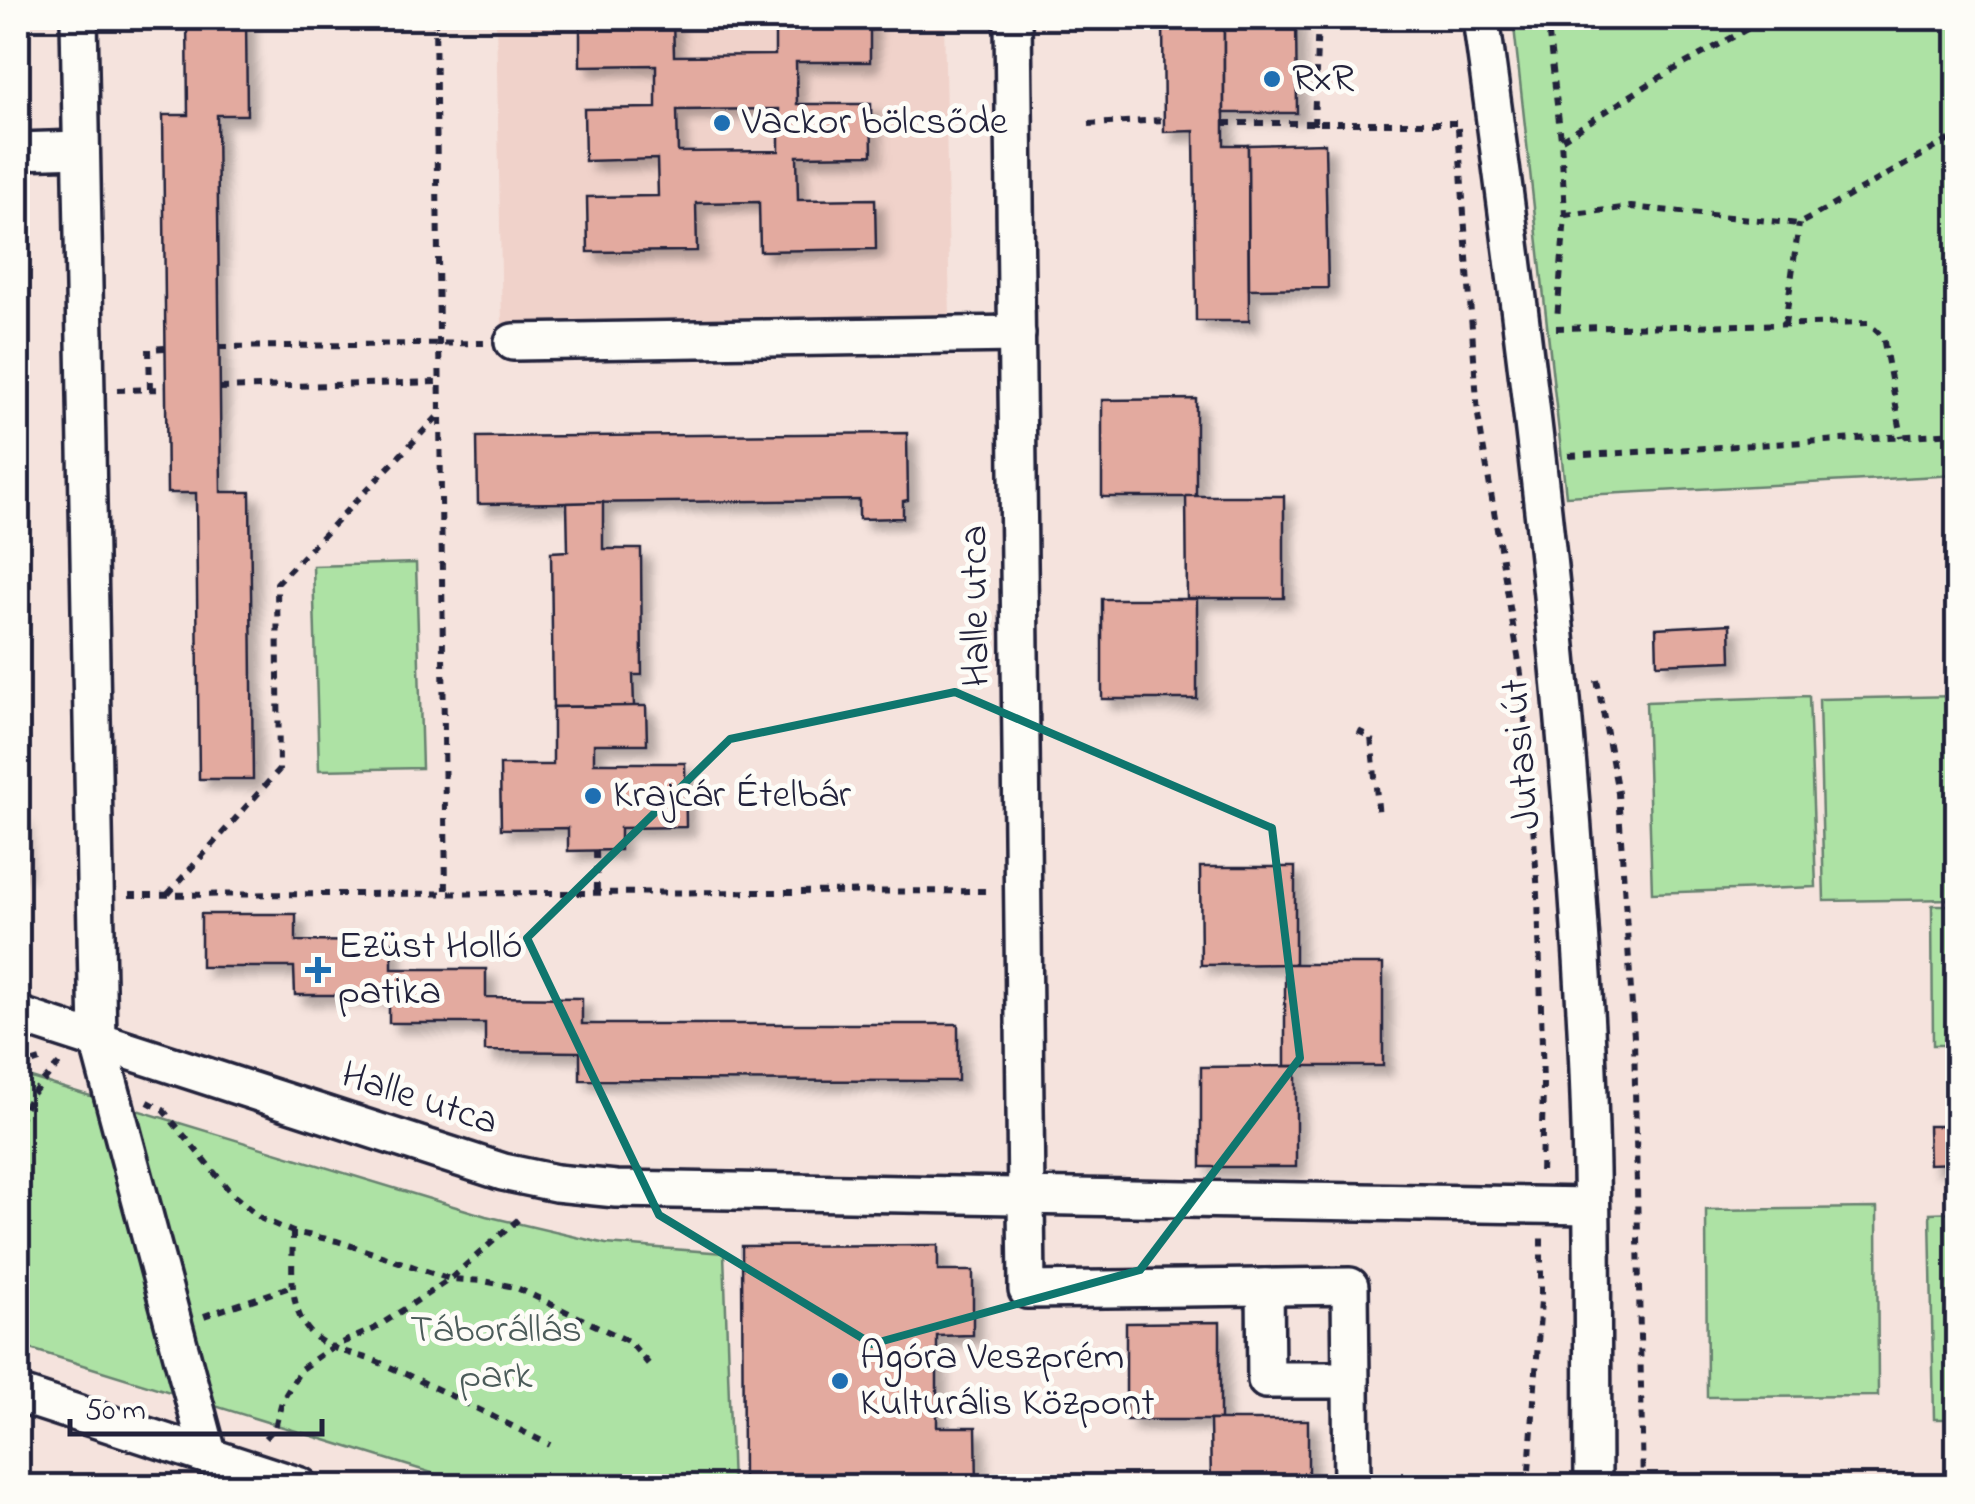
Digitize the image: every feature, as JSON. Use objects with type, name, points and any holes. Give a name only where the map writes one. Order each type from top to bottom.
[{"type":"street","points":[[79,18],[98,1041],[209,1457]]},
{"type":"street","name":"Halle utca","points":[[1013,18],[1027,1290],[1265,1287]]},
{"type":"street","name":"Jutasi út","points":[[1480,18],[1496,124],[1561,694],[1587,1050],[1594,1486]]},
{"type":"street","points":[[18,151],[81,149]]},
{"type":"street","points":[[513,342],[1017,334]]},
{"type":"street","name":"Halle utca","points":[[18,1014],[502,1172],[556,1183],[616,1189],[1591,1206]]},
{"type":"street","points":[[1351,1380],[1266,1380],[1265,1287],[1350,1286],[1351,1380],[1352,1486]]},
{"type":"street","points":[[18,1394],[300,1486]]},
{"type":"path","points":[[435,18],[446,892]]},
{"type":"path","points":[[1314,125],[1318,18]]},
{"type":"path","points":[[1547,18],[1565,215],[1556,328],[1868,323],[1883,337],[1902,437]]},
{"type":"path","points":[[1561,139],[1658,78],[1767,18]]},
{"type":"path","points":[[1456,105],[1478,415],[1521,674],[1538,894],[1543,1086],[1541,1300],[1528,1486]]},
{"type":"path","points":[[1089,124],[1164,120]]},
{"type":"path","points":[[1224,122],[1496,124]]},
{"type":"path","points":[[1565,215],[1632,207],[1799,224],[1958,135]]},
{"type":"path","points":[[1785,324],[1799,224]]},
{"type":"path","points":[[220,347],[439,344]]},
{"type":"path","points":[[150,389],[150,349],[165,348]]},
{"type":"path","points":[[220,388],[440,382]]},
{"type":"path","points":[[86,391],[166,389]]},
{"type":"path","points":[[168,894],[279,770],[277,583],[440,414]]},
{"type":"path","points":[[1567,456],[1958,433]]},
{"type":"path","points":[[1358,731],[1372,737],[1379,817]]},
{"type":"path","points":[[596,851],[597,892]]},
{"type":"path","points":[[95,895],[1022,891]]},
{"type":"path","points":[[18,1067],[36,1059],[94,1072],[163,1110],[232,1194],[262,1219],[292,1232],[337,1241],[450,1279],[484,1280],[515,1287],[630,1342],[652,1367]]},
{"type":"path","points":[[18,1122],[31,1095],[59,1064]]},
{"type":"path","points":[[254,1439],[267,1438],[275,1428],[282,1401],[301,1369],[332,1347],[374,1329],[450,1279],[520,1218]]},
{"type":"path","points":[[292,1232],[293,1286],[298,1312],[312,1334],[332,1347],[379,1362],[550,1445]]},
{"type":"path","points":[[174,1324],[260,1300],[293,1286]]},
{"type":"highlighted area","points":[[955,692],[1272,828],[1300,1058],[1140,1270],[872,1344],[659,1215],[527,938],[730,739]]},
{"type":"shaded area","name":"Vackor bölcsőde","points":[[496,18],[944,18],[950,319],[502,327]]},
{"type":"green space","points":[[1513,18],[1957,18],[1957,475],[1566,496]]},
{"type":"green space","points":[[416,563],[422,768],[319,770],[313,566]]},
{"type":"green space","points":[[1809,696],[1816,887],[1652,893],[1646,702]]},
{"type":"green space","points":[[1957,696],[1957,899],[1824,901],[1819,699]]},
{"type":"green space","points":[[1932,905],[1957,905],[1957,1045],[1933,1045]]},
{"type":"green space","name":"Táborállás park","points":[[18,1074],[486,1216],[606,1244],[724,1253],[732,1486],[474,1486],[18,1345]]},
{"type":"green space","points":[[1877,1208],[1878,1396],[1707,1397],[1706,1210]]},
{"type":"green space","points":[[1957,1212],[1957,1419],[1934,1419],[1930,1213]]},
{"type":"building","points":[[187,18],[246,18],[247,115],[217,115],[221,492],[250,492],[253,779],[199,779],[196,493],[167,493],[163,115],[188,115]]},
{"type":"building","points":[[580,18],[673,18],[674,56],[775,55],[775,18],[870,18],[870,62],[796,62],[797,104],[871,104],[872,155],[797,156],[798,200],[875,199],[876,249],[760,251],[759,202],[696,203],[697,251],[588,252],[587,197],[658,196],[657,159],[585,161],[584,109],[656,108],[656,65],[580,66]],"holes":[[[779,109],[779,151],[678,152],[677,110]]]},
{"type":"building","points":[[1163,18],[1224,18],[1224,145],[1248,145],[1249,321],[1196,321],[1194,131],[1164,132]]},
{"type":"building","points":[[1224,18],[1296,18],[1297,113],[1224,113]]},
{"type":"building","points":[[1325,143],[1328,288],[1249,289],[1248,145]]},
{"type":"building","points":[[1196,399],[1196,497],[1102,497],[1102,400]]},
{"type":"building","points":[[907,433],[908,500],[903,501],[903,518],[859,519],[859,500],[478,504],[477,437]]},
{"type":"building","points":[[1186,496],[1284,496],[1284,598],[1187,598]]},
{"type":"building","points":[[603,502],[603,549],[641,549],[642,675],[633,675],[634,706],[553,707],[551,552],[568,551],[567,503]]},
{"type":"building","points":[[1102,599],[1197,599],[1197,699],[1102,699]]},
{"type":"building","points":[[1730,624],[1731,661],[1657,664],[1656,628]]},
{"type":"building","name":"Krajcár Ételbár","points":[[646,706],[647,744],[594,744],[594,763],[685,763],[686,827],[620,828],[620,850],[568,851],[568,828],[501,829],[500,765],[553,765],[553,707]]},
{"type":"building","points":[[21,817],[22,870],[18,870]]},
{"type":"building","points":[[1200,867],[1295,867],[1295,964],[1201,965]]},
{"type":"building","points":[[201,914],[296,914],[296,941],[392,942],[392,969],[486,969],[486,997],[582,998],[582,1024],[958,1024],[958,1081],[580,1080],[580,1052],[485,1051],[485,1023],[389,1023],[389,995],[295,995],[294,967],[201,967]]},
{"type":"building","points":[[1285,964],[1383,964],[1383,1066],[1285,1066]]},
{"type":"building","points":[[1296,1066],[1296,1167],[1201,1167],[1201,1067]]},
{"type":"building","points":[[1928,1126],[1958,1126],[1958,1163],[1929,1164]]},
{"type":"building","name":"Agóra Veszprém Kulturális Központ","points":[[938,1245],[938,1271],[973,1271],[973,1335],[937,1336],[937,1427],[976,1427],[977,1486],[743,1486],[742,1246]]},
{"type":"building","points":[[1220,1322],[1220,1420],[1126,1420],[1126,1323]]},
{"type":"building","points":[[1210,1420],[1308,1420],[1308,1486],[1211,1486]]},
{"type":"place","name":"RxR","points":[[1272,79]]},
{"type":"place","name":"Vackor bölcsőde","points":[[722,123]]},
{"type":"place","name":"Krajcár Ételbár","points":[[593,796]]},
{"type":"place","name":"Ezüst Holló patika","points":[[318,970]]},
{"type":"place","name":"Agóra Veszprém Kulturális Központ","points":[[840,1381]]}]
